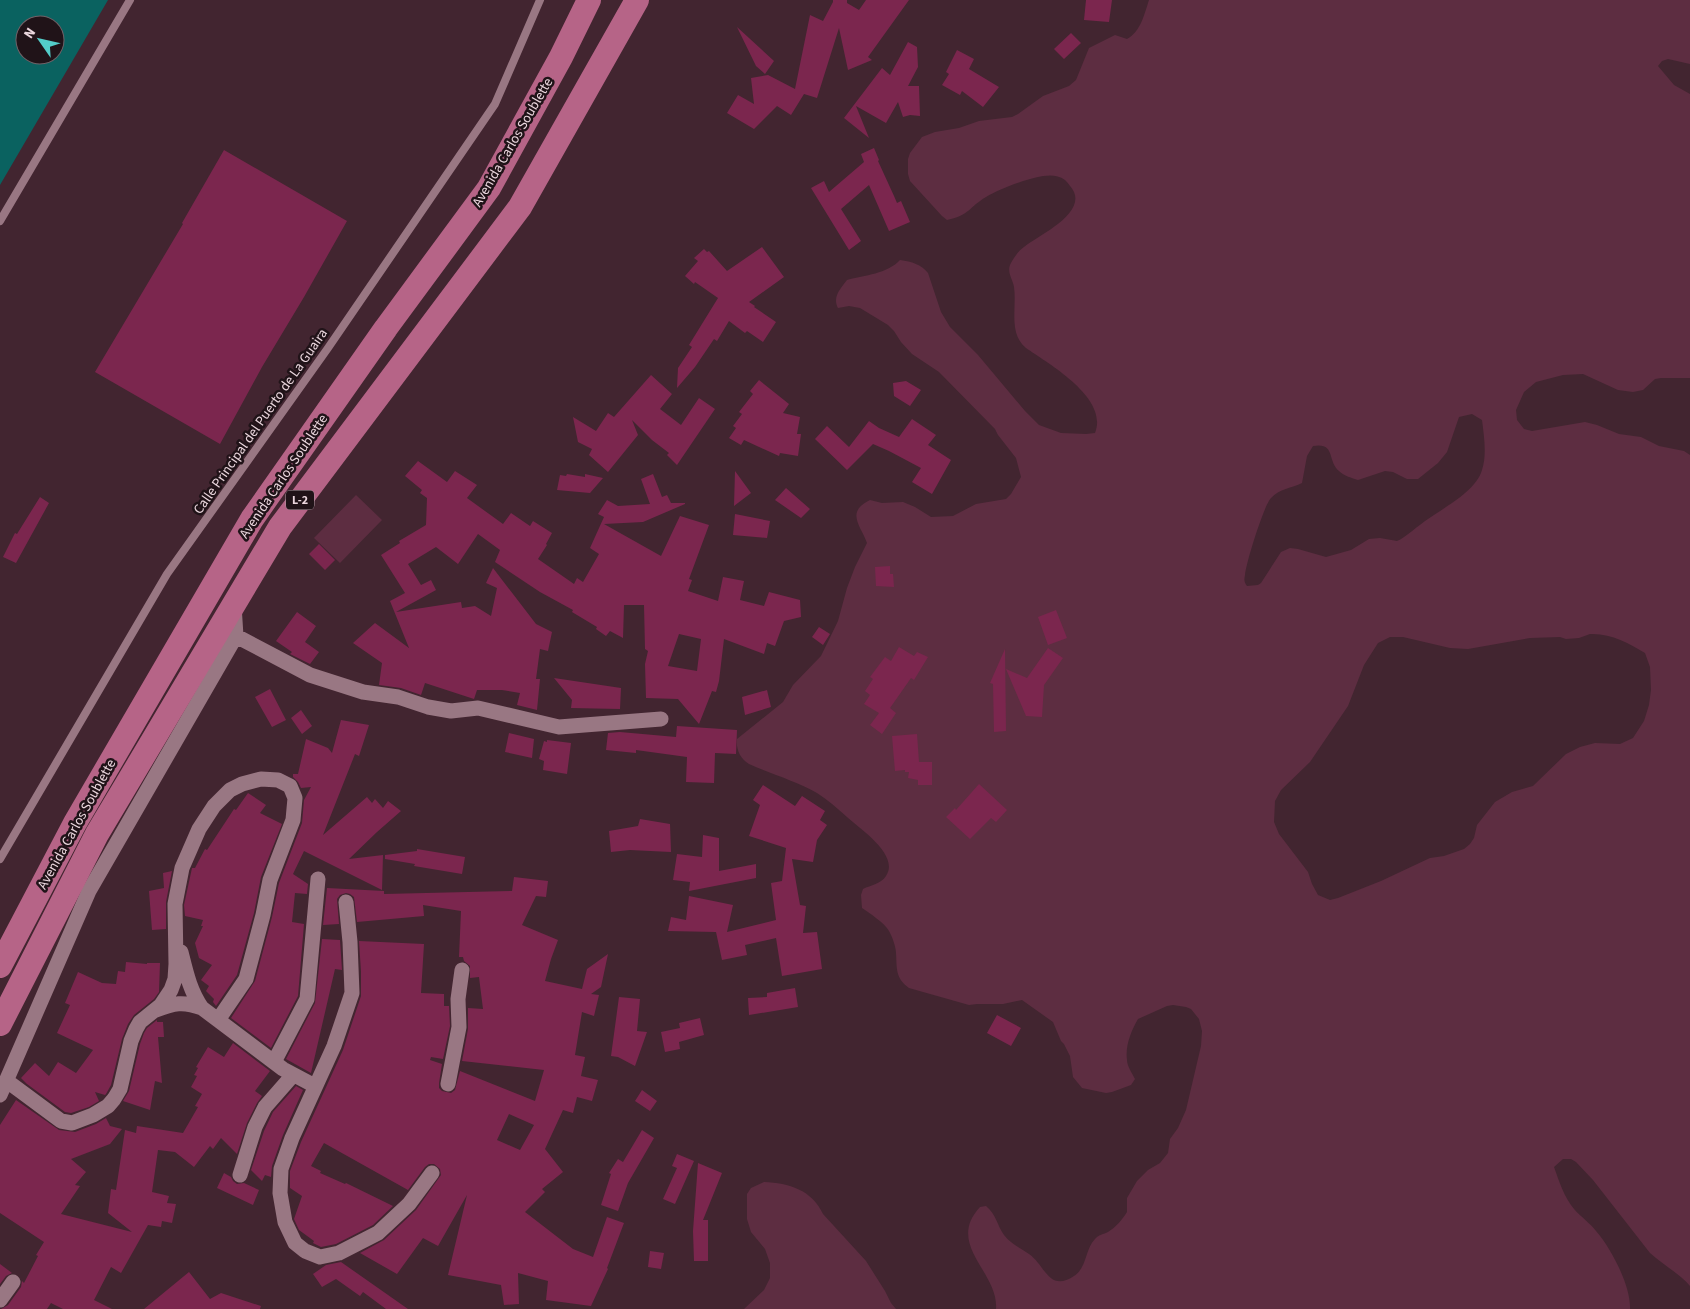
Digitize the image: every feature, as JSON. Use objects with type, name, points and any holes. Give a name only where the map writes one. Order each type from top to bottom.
[{"type":"main road","name":"Avenida Carlos Soublette","points":[[0,966],[75,823],[252,519],[386,328],[489,188],[562,57],[589,0]]},
{"type":"main road","name":"Avenida Carlos Soublette","points":[[0,1024],[97,834],[280,527],[520,207],[637,0]]},
{"type":"street","points":[[234,604],[236,636],[89,891],[3,1088],[61,1121],[72,1123],[93,1115],[108,1106],[120,1089],[131,1041],[140,1022],[155,1011],[181,1003],[193,1004],[202,1008],[274,1062],[293,1075],[315,1086]]},
{"type":"street","points":[[236,636],[310,675],[363,692],[398,697],[428,707],[451,710],[478,708],[559,727],[661,719]]},
{"type":"street","points":[[155,1011],[171,990],[174,979],[176,964],[175,904],[182,868],[199,829],[214,806],[230,790],[242,784],[261,779],[278,780],[290,786],[295,798],[293,820],[270,880],[246,979],[218,1020]]},
{"type":"street","points":[[274,1062],[307,998],[318,879]]},
{"type":"street","points":[[346,902],[352,993],[334,1046],[292,1138],[281,1169],[280,1193],[285,1222],[295,1243],[305,1251],[320,1257],[339,1253],[378,1233],[409,1204],[432,1174]]},
{"type":"street","points":[[176,931],[188,981],[195,998],[202,1008]]},
{"type":"street","points":[[448,1084],[459,1027],[458,999],[462,970]]},
{"type":"street","points":[[240,1175],[255,1127],[265,1107],[293,1075]]},
{"type":"street","points":[[0,1300],[12,1282]]},
{"type":"lane","points":[[0,221],[130,0]]},
{"type":"lane","name":"Calle Principal del Puerto de La Guaira","points":[[0,859],[167,574],[328,348],[496,104],[540,0]]},
{"type":"shaded area","points":[[1149,0],[1690,0],[1690,64],[1668,59],[1662,61],[1658,66],[1674,85],[1690,94],[1690,378],[1655,379],[1643,390],[1633,392],[1618,390],[1583,374],[1563,375],[1536,382],[1524,392],[1516,410],[1517,420],[1524,429],[1532,431],[1585,422],[1619,434],[1641,437],[1659,446],[1684,451],[1690,455],[1690,1286],[1650,1253],[1593,1180],[1576,1162],[1571,1159],[1563,1159],[1554,1167],[1562,1189],[1570,1204],[1594,1228],[1614,1257],[1624,1279],[1630,1309],[996,1309],[995,1296],[970,1246],[968,1234],[971,1221],[980,1207],[986,1206],[989,1209],[1007,1238],[1035,1259],[1048,1276],[1059,1281],[1066,1280],[1078,1273],[1095,1239],[1114,1228],[1127,1212],[1127,1198],[1137,1181],[1148,1170],[1160,1163],[1168,1153],[1170,1139],[1178,1128],[1186,1110],[1201,1046],[1202,1031],[1199,1019],[1191,1009],[1173,1005],[1138,1019],[1127,1049],[1128,1065],[1135,1079],[1131,1085],[1106,1093],[1082,1088],[1073,1077],[1070,1056],[1053,1022],[1022,1000],[1003,1004],[969,1005],[909,988],[899,976],[893,939],[889,931],[881,922],[862,908],[861,895],[863,889],[884,879],[889,868],[888,860],[883,851],[869,835],[821,796],[801,785],[749,764],[739,753],[737,739],[783,702],[793,685],[821,656],[838,621],[847,588],[867,543],[856,514],[862,505],[870,500],[882,503],[903,502],[931,517],[953,516],[976,504],[1006,499],[1021,477],[1016,458],[995,429],[939,372],[912,354],[888,325],[860,308],[849,306],[838,308],[836,304],[837,296],[847,280],[882,271],[895,265],[900,260],[919,265],[928,273],[941,312],[950,327],[978,355],[1039,425],[1061,433],[1095,433],[1097,420],[1093,407],[1085,395],[1062,373],[1020,342],[1015,328],[1015,295],[1009,271],[1011,263],[1020,250],[1058,224],[1072,209],[1075,201],[1074,192],[1071,187],[1060,177],[1043,176],[1029,179],[992,194],[960,216],[947,220],[910,181],[908,159],[910,153],[922,137],[979,121],[1012,117],[1043,96],[1069,86],[1076,80],[1089,48],[1115,35],[1127,39],[1136,32]],"holes":[[[1472,414],[1482,420],[1485,445],[1484,464],[1479,478],[1467,492],[1397,541],[1380,538],[1369,539],[1351,550],[1326,557],[1290,548],[1281,552],[1261,583],[1247,586],[1244,578],[1248,559],[1268,503],[1278,493],[1302,483],[1307,456],[1313,446],[1325,447],[1335,467],[1346,476],[1358,480],[1385,471],[1393,472],[1407,479],[1418,479],[1438,463],[1447,452],[1459,417]],[[1590,634],[1612,637],[1626,642],[1645,653],[1650,667],[1651,690],[1649,705],[1644,721],[1633,738],[1620,744],[1595,743],[1580,747],[1566,754],[1533,786],[1512,792],[1495,802],[1477,825],[1474,838],[1464,849],[1444,856],[1430,858],[1381,881],[1338,898],[1330,900],[1318,895],[1308,872],[1279,834],[1274,822],[1275,801],[1281,790],[1310,762],[1348,706],[1364,665],[1378,643],[1390,637],[1403,637],[1450,648],[1468,649],[1530,638],[1560,637],[1566,639],[1579,638]]]},
{"type":"shaded area","points":[[356,495],[382,520],[340,563],[314,538]]},
{"type":"shaded area","points":[[764,1182],[791,1186],[813,1199],[823,1214],[866,1261],[896,1309],[744,1309],[764,1290],[770,1278],[770,1263],[765,1249],[751,1232],[747,1219],[747,1194],[751,1188]]},
{"type":"water","points":[[0,0],[108,0],[0,185]]},
{"type":"building","points":[[833,0],[847,0],[847,3],[859,10],[866,0],[909,0],[868,57],[872,60],[848,70],[839,28],[817,98],[804,94],[791,115],[777,106],[754,129],[727,113],[738,95],[754,104],[751,78],[768,75],[795,89],[810,15],[823,21]]},
{"type":"building","points":[[1086,0],[1112,0],[1109,22],[1084,20]]},
{"type":"building","points":[[737,27],[774,61],[765,74],[756,66]]},
{"type":"building","points":[[1071,33],[1081,43],[1064,59],[1054,49]]},
{"type":"building","points":[[908,42],[917,47],[918,67],[908,86],[919,86],[920,116],[910,115],[903,117],[898,102],[886,123],[856,106],[869,138],[844,118],[882,68],[890,75]]},
{"type":"building","points":[[957,50],[974,59],[969,69],[999,87],[983,107],[962,91],[960,95],[942,85],[949,74],[946,72]]},
{"type":"building","points":[[874,148],[897,203],[901,201],[910,222],[889,231],[869,185],[841,209],[861,241],[849,250],[811,188],[824,181],[829,192],[864,162],[861,154]]},
{"type":"building","points":[[224,150],[347,221],[262,367],[220,444],[95,372],[183,224]]},
{"type":"building","points":[[762,247],[784,277],[749,302],[776,322],[763,342],[747,331],[745,333],[729,321],[717,341],[714,339],[695,367],[677,388],[678,368],[692,347],[689,345],[718,298],[695,282],[694,284],[685,276],[698,261],[694,258],[704,249],[707,252],[709,251],[727,271]]},
{"type":"building","points":[[651,375],[672,394],[660,409],[681,425],[699,398],[715,409],[677,465],[667,455],[669,453],[652,440],[632,420],[638,435],[608,472],[589,455],[592,449],[578,442],[573,417],[596,431],[608,413],[614,417]]},
{"type":"building","points":[[759,380],[789,404],[783,413],[800,417],[797,434],[801,434],[798,456],[780,453],[779,456],[744,440],[741,445],[729,438],[736,428],[733,426],[742,414],[739,412],[753,394],[750,391]]},
{"type":"building","points":[[906,381],[921,390],[910,406],[894,396],[893,383]]},
{"type":"building","points":[[912,419],[936,435],[928,445],[951,460],[932,494],[912,482],[921,468],[889,451],[873,444],[847,470],[815,439],[827,426],[849,447],[869,421],[899,437]]},
{"type":"building","points":[[418,461],[447,482],[455,471],[477,485],[467,498],[503,524],[511,513],[530,526],[533,521],[552,533],[538,559],[574,584],[577,578],[583,582],[599,554],[590,548],[604,517],[598,514],[607,500],[618,506],[650,504],[641,479],[653,474],[662,497],[667,495],[671,503],[685,504],[643,522],[604,524],[661,556],[680,516],[709,525],[689,579],[692,580],[688,591],[718,601],[723,577],[744,581],[740,600],[764,606],[769,592],[800,600],[801,617],[784,621],[775,646],[767,643],[764,654],[724,639],[716,692],[712,691],[699,724],[678,699],[646,698],[645,664],[648,651],[645,649],[644,605],[624,605],[623,638],[610,631],[606,636],[596,629],[597,627],[572,612],[573,610],[540,592],[495,562],[500,550],[478,534],[458,564],[436,547],[408,564],[421,585],[431,580],[436,590],[396,612],[461,602],[462,608],[475,606],[491,616],[497,588],[486,583],[493,568],[536,624],[552,632],[548,651],[540,649],[536,679],[540,679],[537,710],[517,705],[520,693],[502,690],[477,690],[474,699],[425,683],[421,695],[401,688],[379,685],[382,663],[353,643],[375,623],[409,648],[390,601],[405,593],[381,555],[400,543],[399,541],[426,525],[427,498],[420,493],[422,490],[405,476]],"holes":[[[679,634],[701,639],[697,671],[668,666]]]},
{"type":"building","points":[[735,471],[751,493],[734,506]]},
{"type":"building","points":[[567,474],[585,477],[585,474],[603,478],[590,493],[557,490],[560,475],[566,476]]},
{"type":"building","points":[[786,488],[810,509],[801,518],[775,500]]},
{"type":"building","points":[[40,497],[49,503],[16,563],[3,557],[15,533],[17,534]]},
{"type":"building","points":[[735,514],[770,521],[767,538],[733,535]]},
{"type":"building","points":[[319,544],[335,560],[325,570],[309,554]]},
{"type":"building","points":[[890,566],[894,587],[876,586],[875,567]]},
{"type":"building","points":[[1056,610],[1067,638],[1048,645],[1038,617]]},
{"type":"building","points":[[297,612],[316,626],[305,642],[319,652],[310,664],[290,654],[292,652],[276,641]]},
{"type":"building","points":[[819,627],[830,634],[823,645],[812,637]]},
{"type":"building","points":[[899,647],[914,656],[917,652],[928,657],[914,680],[911,678],[890,708],[896,713],[882,734],[870,725],[879,713],[864,704],[870,695],[865,691],[873,679],[870,677],[885,657],[891,661]]},
{"type":"building","points":[[1048,648],[1063,658],[1044,685],[1042,717],[1026,716],[1006,669],[1027,678]]},
{"type":"building","points":[[1005,649],[1006,731],[994,732],[993,684],[990,683]]},
{"type":"building","points":[[554,678],[621,688],[620,709],[571,708],[572,700]]},
{"type":"building","points":[[270,689],[286,720],[272,727],[255,697]]},
{"type":"building","points":[[767,690],[771,707],[745,715],[742,697]]},
{"type":"building","points":[[301,710],[312,726],[302,734],[291,718]]},
{"type":"building","points":[[341,720],[369,725],[359,756],[355,754],[323,835],[367,797],[372,803],[375,799],[383,808],[388,801],[401,811],[349,859],[383,855],[382,890],[304,851],[293,874],[308,884],[307,894],[295,893],[292,922],[304,924],[298,996],[271,1048],[231,1018],[255,981],[279,883],[302,823],[304,800],[311,787],[301,788],[293,774],[298,774],[306,739],[328,748],[332,753]]},
{"type":"building","points":[[677,726],[737,730],[736,754],[715,753],[714,783],[686,782],[687,757],[636,750],[636,753],[606,750],[608,733],[620,732],[676,737]]},
{"type":"building","points":[[509,733],[534,739],[532,758],[505,752]]},
{"type":"building","points":[[917,734],[919,762],[932,762],[932,785],[918,785],[918,780],[908,778],[909,772],[905,772],[905,770],[895,771],[892,736]]},
{"type":"building","points":[[547,740],[571,743],[567,774],[543,770],[544,761],[539,759],[544,741],[547,742]]},
{"type":"building","points":[[979,784],[1007,810],[996,822],[991,818],[970,839],[946,817],[955,808],[956,810]]},
{"type":"building","points":[[763,785],[795,806],[802,796],[825,811],[820,820],[827,825],[817,840],[813,862],[792,859],[800,905],[806,906],[803,933],[817,932],[822,969],[782,976],[776,938],[745,945],[747,955],[722,960],[716,932],[668,931],[671,917],[686,920],[689,896],[733,905],[727,932],[776,920],[771,883],[782,881],[786,848],[749,836],[760,805],[753,800]]},
{"type":"building","points":[[248,793],[266,805],[260,813],[282,824],[261,877],[254,913],[237,975],[216,1006],[213,1002],[214,999],[206,991],[209,986],[201,980],[212,965],[199,958],[195,943],[203,926],[201,926],[203,920],[185,916],[184,905],[192,868],[195,868],[205,849],[207,850],[234,809],[236,810]]},
{"type":"building","points":[[640,819],[670,824],[671,852],[630,850],[611,852],[609,831],[638,826]]},
{"type":"building","points":[[703,835],[719,838],[719,871],[756,864],[756,878],[689,891],[690,882],[673,880],[677,854],[702,857]]},
{"type":"building","points":[[417,849],[465,857],[462,874],[385,859],[385,855],[417,851]]},
{"type":"building","points":[[172,871],[166,902],[166,929],[152,930],[149,891],[164,888],[163,873]]},
{"type":"building","points":[[514,877],[548,881],[546,897],[536,896],[522,925],[558,940],[545,981],[582,989],[587,969],[608,954],[601,987],[591,994],[599,995],[594,1016],[582,1012],[575,1055],[585,1057],[581,1076],[598,1080],[592,1101],[577,1097],[573,1113],[563,1110],[545,1149],[563,1172],[542,1189],[545,1192],[525,1212],[573,1249],[593,1257],[607,1217],[624,1223],[608,1269],[591,1306],[546,1300],[548,1281],[518,1273],[519,1304],[504,1305],[501,1285],[448,1275],[467,1195],[438,1246],[423,1238],[397,1274],[360,1253],[384,1240],[416,1210],[441,1175],[440,1169],[434,1164],[429,1164],[425,1167],[408,1190],[324,1143],[311,1166],[321,1171],[320,1173],[346,1183],[393,1206],[373,1225],[336,1244],[321,1247],[313,1243],[314,1241],[299,1230],[294,1219],[302,1196],[290,1188],[290,1171],[301,1142],[343,1050],[361,996],[359,941],[424,944],[421,993],[444,994],[444,1006],[449,1006],[450,1026],[443,1059],[431,1057],[430,1060],[442,1064],[439,1088],[442,1091],[451,1093],[455,1090],[460,1071],[535,1101],[544,1070],[462,1061],[468,1029],[468,1008],[483,1009],[479,977],[470,978],[470,966],[464,961],[463,957],[459,957],[461,911],[423,905],[424,916],[357,922],[354,897],[346,893],[340,895],[337,899],[339,924],[323,925],[327,888],[384,891],[384,894],[512,891]],"holes":[[[509,1114],[534,1125],[520,1150],[497,1140]]]},
{"type":"building","points":[[322,939],[340,940],[342,970],[335,969],[311,1073],[286,1059],[315,1003]]},
{"type":"building","points":[[126,962],[160,963],[159,992],[154,999],[134,1015],[128,1024],[122,1039],[111,1085],[106,1094],[95,1092],[99,1101],[89,1107],[71,1113],[65,1112],[21,1078],[35,1063],[49,1076],[58,1062],[76,1073],[93,1050],[57,1033],[70,1005],[65,1003],[78,972],[102,983],[116,984],[118,971],[125,972]]},
{"type":"building","points":[[795,988],[798,1007],[749,1015],[748,998],[767,997],[767,993]]},
{"type":"building","points":[[619,997],[640,999],[637,1031],[647,1032],[635,1066],[618,1057],[611,1056]]},
{"type":"building","points":[[997,1015],[1021,1028],[1011,1046],[987,1033]]},
{"type":"building","points":[[700,1018],[704,1035],[679,1042],[680,1049],[665,1052],[661,1032],[680,1028],[679,1023]]},
{"type":"building","points":[[157,1020],[157,1022],[163,1022],[164,1037],[158,1037],[162,1083],[155,1081],[150,1110],[123,1101],[129,1091],[144,1033]]},
{"type":"building","points":[[233,1043],[270,1071],[255,1091],[262,1096],[247,1123],[237,1154],[221,1138],[213,1149],[210,1146],[194,1167],[175,1152],[158,1150],[152,1192],[169,1196],[167,1203],[176,1204],[172,1223],[162,1221],[161,1227],[148,1225],[121,1273],[111,1267],[94,1300],[112,1309],[63,1309],[51,1303],[47,1309],[1,1309],[8,1305],[21,1287],[22,1281],[24,1283],[44,1242],[0,1213],[0,1125],[16,1100],[59,1130],[75,1132],[106,1118],[110,1126],[122,1129],[110,1144],[71,1159],[86,1172],[75,1185],[80,1186],[61,1214],[132,1232],[108,1213],[111,1189],[116,1190],[125,1130],[136,1133],[137,1126],[183,1133],[198,1107],[195,1106],[202,1094],[191,1087],[197,1076],[194,1075],[198,1068],[196,1067],[208,1047],[224,1057]]},
{"type":"building","points":[[296,1086],[303,1090],[283,1135],[272,1166],[271,1177],[265,1175],[262,1181],[251,1170],[264,1131],[273,1112]]},
{"type":"building","points":[[642,1090],[657,1101],[650,1111],[635,1101]]},
{"type":"building","points":[[642,1130],[654,1138],[628,1183],[618,1211],[601,1205],[611,1174],[609,1173],[618,1159],[623,1162]]},
{"type":"building","points":[[677,1154],[694,1161],[675,1204],[663,1199],[677,1168],[672,1166]]},
{"type":"building","points":[[698,1163],[722,1173],[703,1220],[708,1220],[708,1261],[694,1261],[693,1231]]},
{"type":"building","points":[[224,1173],[237,1184],[244,1183],[259,1190],[253,1205],[217,1188]]},
{"type":"building","points":[[650,1251],[664,1253],[661,1269],[648,1267]]},
{"type":"building","points":[[341,1262],[408,1309],[386,1309],[363,1292],[360,1296],[336,1279],[322,1287],[313,1274],[326,1265]]},
{"type":"building","points":[[0,1264],[12,1273],[6,1276],[0,1284]]},
{"type":"building","points":[[189,1272],[210,1299],[221,1293],[261,1306],[260,1309],[144,1309]]}]
